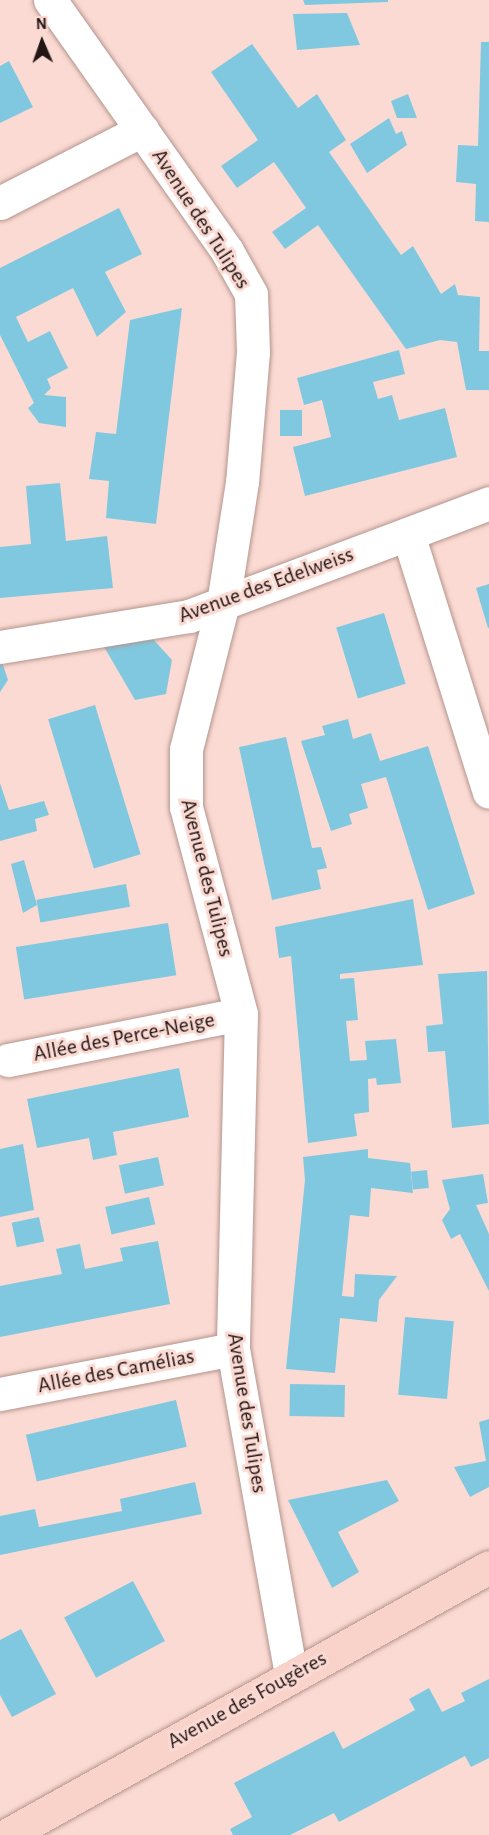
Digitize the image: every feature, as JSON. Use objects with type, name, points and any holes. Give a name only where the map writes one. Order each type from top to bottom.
[{"type":"street","name":"Avenue des Tulipes","points":[[50,0],[227,250],[251,294],[253,352],[242,482],[223,603],[186,749],[186,807],[241,1014],[232,1348],[291,1675]]},
{"type":"street","points":[[0,203],[142,130]]},
{"type":"street","name":"Avenue des Edelweiss","points":[[0,647],[189,616],[489,503]]},
{"type":"street","points":[[408,534],[489,792]]},
{"type":"street","name":"Allée des Perce-Neige","points":[[8,1060],[241,1014]]},
{"type":"street","name":"Allée des Camélias","points":[[0,1394],[232,1348]]},
{"type":"street","name":"Avenue des Fougères","points":[[7,1835],[291,1675],[489,1567]]},
{"type":"building","points":[[303,0],[388,0],[388,2],[305,5]]},
{"type":"building","points":[[347,13],[360,45],[297,50],[293,14]]},
{"type":"building","points":[[481,42],[489,42],[489,222],[475,221],[476,184],[456,182],[458,145],[478,146]]},
{"type":"building","points":[[252,44],[298,108],[317,94],[346,140],[329,152],[401,255],[413,246],[441,294],[455,284],[458,295],[480,297],[479,351],[489,351],[489,390],[466,390],[457,342],[440,340],[406,349],[318,225],[285,249],[272,232],[306,208],[274,162],[237,188],[221,166],[258,140],[211,72]]},
{"type":"building","points":[[9,61],[33,107],[0,123],[0,66]]},
{"type":"building","points":[[408,94],[417,118],[397,118],[391,101]]},
{"type":"building","points":[[389,118],[396,134],[402,131],[407,145],[367,173],[350,144]]},
{"type":"building","points":[[119,208],[142,254],[105,272],[126,312],[97,337],[73,288],[16,317],[28,342],[50,331],[68,368],[47,379],[51,388],[44,395],[66,397],[66,427],[39,423],[28,408],[34,403],[0,335],[0,268]]},
{"type":"building","points":[[182,308],[156,524],[106,518],[109,481],[89,479],[96,432],[116,434],[130,320]]},
{"type":"building","points":[[399,350],[405,374],[373,382],[378,399],[392,395],[399,420],[445,408],[457,457],[305,496],[293,447],[331,437],[322,400],[304,405],[297,378]]},
{"type":"building","points":[[280,410],[302,410],[302,436],[280,436]]},
{"type":"building","points":[[60,483],[66,541],[107,536],[113,588],[0,598],[0,547],[31,544],[26,486]]},
{"type":"building","points":[[489,584],[489,628],[488,628],[476,588]]},
{"type":"building","points":[[384,613],[406,684],[358,698],[336,628]]},
{"type":"building","points":[[152,638],[172,660],[166,694],[135,700],[103,645]]},
{"type":"building","points":[[0,656],[8,680],[0,692]]},
{"type":"building","points":[[95,705],[141,854],[94,869],[48,719]]},
{"type":"building","points":[[348,719],[353,739],[371,733],[380,761],[428,746],[475,894],[428,910],[386,777],[361,784],[368,808],[349,814],[352,824],[331,831],[301,741],[325,735],[322,726]]},
{"type":"building","points":[[286,737],[312,848],[321,847],[327,868],[317,870],[321,889],[272,900],[239,747]]},
{"type":"building","points":[[0,783],[9,810],[44,801],[49,815],[35,819],[37,831],[0,841]]},
{"type":"building","points":[[24,860],[37,905],[23,913],[11,864]]},
{"type":"building","points":[[126,884],[130,907],[40,922],[36,900]]},
{"type":"building","points":[[413,899],[423,965],[340,974],[340,979],[354,978],[358,1020],[346,1021],[350,1061],[367,1060],[365,1041],[396,1039],[401,1083],[377,1085],[376,1078],[368,1079],[369,1112],[354,1114],[357,1136],[308,1143],[291,956],[279,958],[275,927]]},
{"type":"building","points":[[168,923],[176,975],[24,999],[16,947]]},
{"type":"building","points":[[487,971],[489,1124],[452,1128],[445,1051],[428,1052],[426,1026],[443,1024],[438,974]]},
{"type":"building","points":[[179,1068],[189,1117],[113,1132],[117,1155],[93,1160],[89,1138],[37,1148],[27,1099]]},
{"type":"building","points":[[23,1144],[34,1210],[0,1217],[0,1149]]},
{"type":"building","points":[[368,1149],[368,1158],[410,1163],[413,1193],[371,1188],[369,1217],[350,1215],[342,1296],[354,1297],[355,1274],[397,1276],[379,1300],[377,1322],[340,1318],[335,1373],[286,1369],[305,1180],[303,1157]]},
{"type":"building","points":[[158,1157],[164,1185],[125,1194],[119,1165]]},
{"type":"building","points":[[427,1170],[429,1188],[413,1190],[411,1172]]},
{"type":"building","points":[[483,1174],[488,1203],[476,1205],[489,1234],[489,1291],[460,1234],[451,1239],[442,1220],[450,1209],[442,1180]]},
{"type":"building","points":[[149,1197],[155,1224],[111,1234],[105,1207]]},
{"type":"building","points":[[39,1217],[44,1241],[17,1247],[12,1223]]},
{"type":"building","points":[[158,1241],[170,1304],[0,1337],[0,1286],[62,1274],[56,1249],[80,1244],[85,1269],[123,1261],[120,1248]]},
{"type":"building","points":[[405,1317],[454,1321],[447,1399],[398,1395]]},
{"type":"building","points":[[290,1384],[345,1385],[344,1417],[289,1416]]},
{"type":"building","points":[[176,1400],[187,1447],[37,1481],[26,1435]]},
{"type":"building","points":[[489,1419],[489,1487],[470,1497],[454,1467],[486,1461],[479,1422]]},
{"type":"building","points":[[387,1480],[399,1501],[338,1532],[359,1572],[332,1588],[288,1500]]},
{"type":"building","points":[[195,1482],[202,1514],[0,1555],[0,1516],[35,1509],[39,1527],[122,1511],[120,1499]]},
{"type":"building","points":[[133,1581],[165,1641],[96,1678],[64,1618]]},
{"type":"building","points":[[21,1629],[56,1694],[12,1717],[0,1695],[0,1640]]},
{"type":"building","points":[[489,1679],[489,1758],[471,1767],[465,1756],[339,1822],[334,1813],[290,1835],[233,1835],[230,1829],[252,1817],[234,1783],[334,1731],[343,1749],[415,1710],[409,1699],[429,1688],[442,1712],[465,1701],[461,1693]]}]
